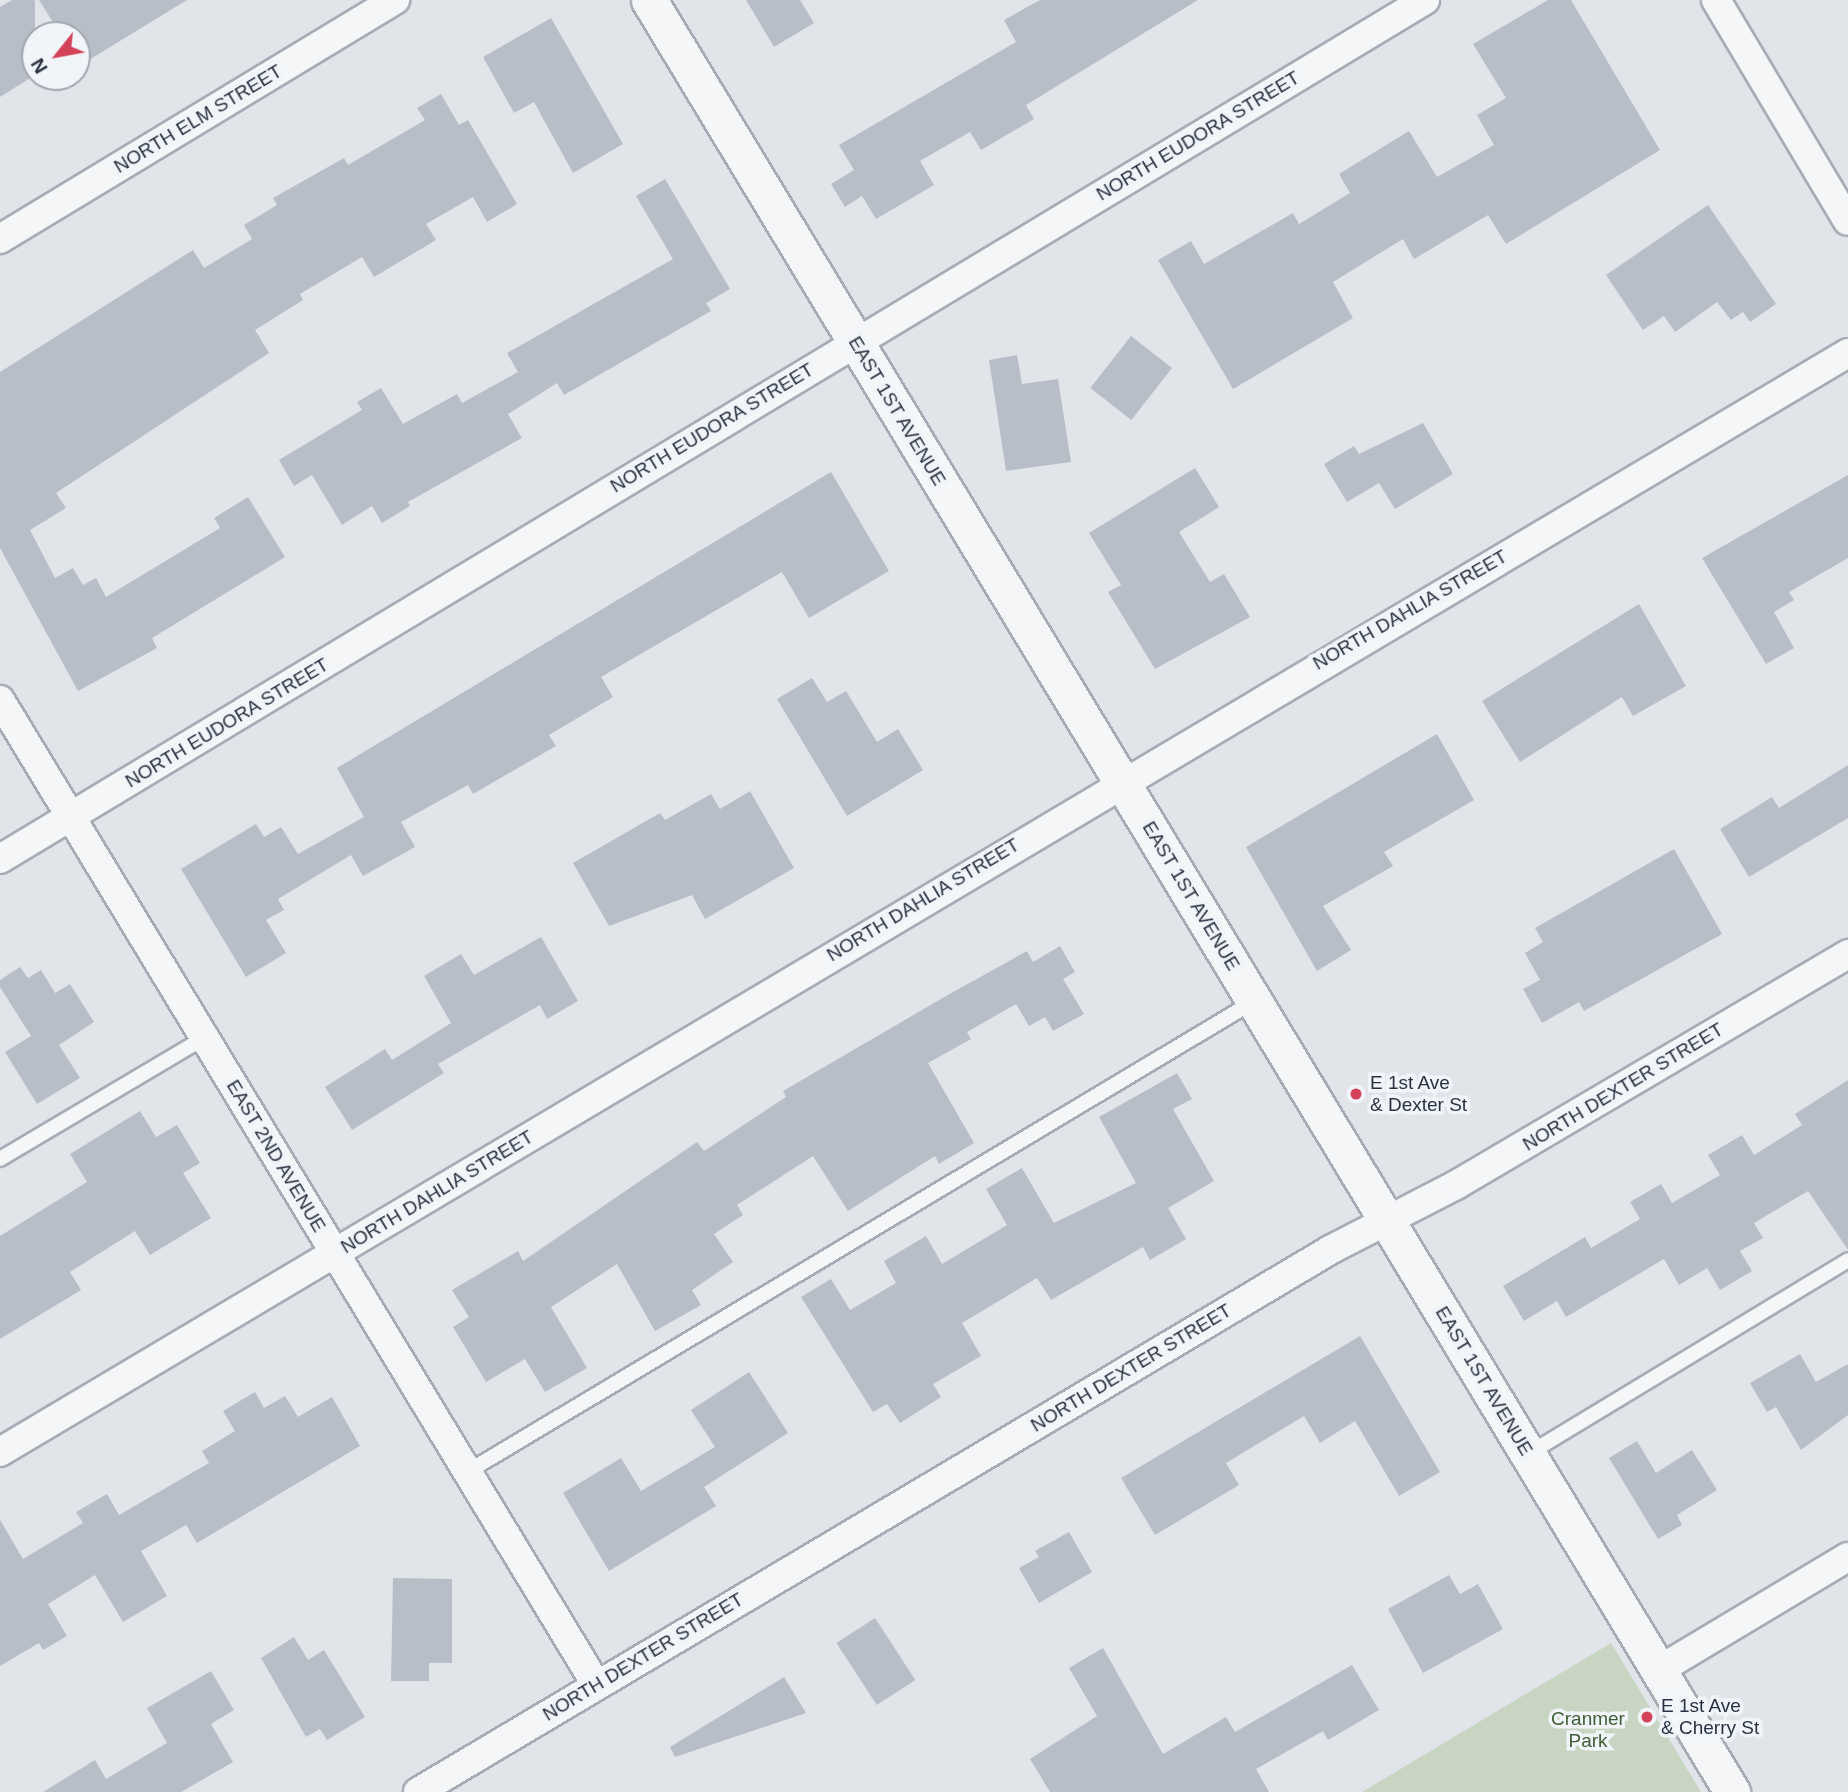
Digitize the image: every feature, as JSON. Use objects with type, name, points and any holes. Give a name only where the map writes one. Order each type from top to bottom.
[{"type":"street","name":"NORTH ELM STREET","points":[[0,239],[395,0]]},
{"type":"street","name":"EAST 1ST AVENUE","points":[[649,0],[1732,1792]]},
{"type":"street","name":"NORTH EUDORA STREET","points":[[0,859],[855,341],[1425,0]]},
{"type":"street","points":[[1716,0],[1848,221]]},
{"type":"street","name":"NORTH DAHLIA STREET","points":[[0,1452],[1121,781],[1848,353]]},
{"type":"street","name":"EAST 2ND AVENUE","points":[[0,700],[596,1684]]},
{"type":"street","name":"NORTH DEXTER STREET","points":[[418,1792],[596,1684],[1848,954]]},
{"type":"street","points":[[1659,1670],[1848,1557]]},
{"type":"lane","points":[[467,1472],[1254,1001]]},
{"type":"lane","points":[[0,1159],[204,1038]]},
{"type":"lane","points":[[1528,1454],[1848,1260]]},
{"type":"green space","name":"Cranmer Park","points":[[1611,1643],[1701,1792],[1362,1792]]},
{"type":"building","points":[[12,0],[35,0],[35,21],[21,21],[21,84],[0,97],[0,7]]},
{"type":"building","points":[[39,0],[187,0],[91,59],[91,21],[52,21]]},
{"type":"building","points":[[746,0],[800,0],[814,23],[774,47]]},
{"type":"building","points":[[1040,0],[1198,0],[1026,105],[1034,119],[981,150],[970,132],[920,161],[934,185],[876,219],[862,196],[845,207],[831,184],[854,170],[839,145],[1016,42],[1004,20]]},
{"type":"building","points":[[1548,0],[1571,0],[1660,150],[1506,244],[1488,215],[1414,259],[1403,239],[1333,282],[1353,318],[1233,389],[1158,260],[1191,241],[1204,264],[1293,213],[1299,224],[1350,193],[1339,174],[1409,131],[1437,177],[1494,145],[1477,115],[1506,98],[1473,44]]},
{"type":"building","points":[[551,18],[623,144],[573,173],[534,102],[514,113],[483,57]]},
{"type":"building","points":[[441,94],[459,125],[468,120],[517,204],[487,222],[473,197],[426,224],[436,240],[374,277],[362,257],[300,294],[303,300],[255,330],[269,353],[56,493],[66,508],[30,530],[55,578],[73,568],[83,585],[96,578],[106,597],[220,528],[214,518],[248,497],[285,557],[152,638],[157,648],[78,691],[0,548],[0,372],[193,250],[204,268],[252,239],[244,225],[277,205],[273,198],[344,158],[348,165],[425,120],[417,108]]},
{"type":"building","points":[[665,179],[730,289],[706,303],[711,311],[564,395],[557,383],[508,414],[522,438],[408,502],[410,506],[382,523],[372,506],[342,525],[312,475],[294,486],[279,460],[362,410],[357,402],[381,388],[403,424],[457,394],[462,403],[518,372],[507,353],[673,259],[636,196]]},
{"type":"building","points":[[1708,205],[1776,304],[1750,322],[1743,312],[1731,320],[1717,302],[1675,332],[1664,316],[1643,330],[1606,275]]},
{"type":"building","points":[[1131,336],[1172,368],[1131,420],[1090,388]]},
{"type":"building","points":[[1017,355],[1022,384],[1058,379],[1071,462],[1006,471],[989,360]]},
{"type":"building","points":[[1423,423],[1453,474],[1395,509],[1379,483],[1347,502],[1324,464],[1354,446],[1359,454]]},
{"type":"building","points":[[1195,468],[1219,507],[1179,532],[1210,582],[1224,574],[1250,617],[1155,669],[1108,592],[1121,585],[1089,533]]},
{"type":"building","points":[[831,472],[889,571],[809,618],[782,572],[601,677],[613,697],[549,735],[556,746],[473,794],[468,785],[401,822],[415,847],[363,876],[351,855],[278,899],[284,910],[266,920],[286,953],[246,977],[181,869],[256,824],[264,837],[281,827],[298,854],[364,817],[337,768]]},
{"type":"building","points":[[1848,475],[1848,558],[1789,592],[1794,600],[1774,612],[1794,648],[1766,664],[1702,558]]},
{"type":"building","points":[[1639,604],[1686,686],[1633,716],[1622,697],[1520,762],[1482,701]]},
{"type":"building","points":[[812,678],[827,702],[846,691],[877,742],[898,729],[923,770],[847,816],[777,699]]},
{"type":"building","points":[[1437,734],[1474,800],[1384,852],[1393,866],[1323,906],[1351,950],[1317,971],[1246,847]]},
{"type":"building","points":[[1848,765],[1848,818],[1749,877],[1720,829],[1772,797],[1779,808]]},
{"type":"building","points":[[750,791],[794,868],[705,919],[692,895],[609,926],[573,863],[660,813],[665,820],[711,794],[720,809]]},
{"type":"building","points":[[1674,849],[1722,934],[1584,1011],[1579,1002],[1542,1023],[1523,989],[1540,980],[1525,953],[1543,942],[1535,928]]},
{"type":"building","points":[[541,937],[578,1001],[547,1019],[540,1005],[438,1064],[444,1073],[352,1130],[325,1087],[385,1049],[392,1060],[451,1023],[424,976],[461,954],[474,975]]},
{"type":"building","points":[[1060,946],[1075,972],[1063,979],[1084,1014],[1053,1031],[1045,1017],[1029,1026],[1016,1004],[967,1032],[971,1039],[928,1063],[974,1143],[939,1164],[935,1156],[848,1211],[813,1156],[737,1205],[743,1215],[714,1234],[733,1262],[692,1290],[701,1305],[655,1331],[617,1264],[551,1307],[587,1368],[545,1392],[525,1359],[486,1382],[453,1327],[469,1317],[452,1290],[518,1251],[523,1261],[697,1142],[704,1151],[786,1097],[783,1091],[946,996],[1027,951],[1033,962]]},
{"type":"building","points":[[20,967],[28,978],[41,970],[55,993],[70,984],[94,1022],[59,1045],[80,1078],[37,1104],[5,1052],[31,1036],[0,987],[0,980]]},
{"type":"building","points":[[1177,1073],[1192,1099],[1173,1109],[1214,1181],[1168,1208],[1186,1239],[1150,1260],[1143,1247],[1051,1300],[1037,1278],[962,1323],[981,1356],[933,1384],[941,1397],[900,1423],[887,1404],[873,1412],[801,1297],[831,1279],[850,1310],[896,1283],[884,1261],[926,1236],[942,1264],[1007,1225],[986,1189],[1022,1168],[1054,1223],[1136,1183],[1099,1117]]},
{"type":"building","points":[[1848,1080],[1848,1250],[1808,1191],[1754,1223],[1763,1238],[1740,1251],[1752,1271],[1720,1290],[1707,1268],[1679,1285],[1664,1259],[1566,1317],[1557,1301],[1524,1321],[1503,1286],[1585,1237],[1591,1248],[1640,1219],[1630,1202],[1661,1184],[1672,1203],[1720,1175],[1708,1155],[1742,1135],[1754,1155],[1802,1125],[1795,1114]]},
{"type":"building","points":[[140,1111],[156,1137],[177,1125],[200,1163],[183,1173],[211,1218],[150,1255],[135,1231],[70,1272],[81,1290],[0,1339],[0,1236],[87,1182],[70,1154]]},
{"type":"building","points":[[1360,1336],[1440,1472],[1399,1496],[1355,1421],[1320,1443],[1304,1416],[1226,1463],[1239,1485],[1155,1535],[1121,1478]]},
{"type":"building","points":[[1800,1354],[1816,1382],[1848,1364],[1848,1415],[1801,1450],[1776,1407],[1767,1412],[1750,1383]]},
{"type":"building","points":[[749,1372],[788,1433],[704,1487],[716,1506],[609,1571],[563,1493],[621,1458],[641,1491],[715,1447],[691,1410]]},
{"type":"building","points":[[255,1392],[264,1408],[285,1396],[298,1417],[332,1397],[360,1446],[197,1543],[186,1525],[141,1551],[167,1596],[123,1622],[95,1575],[48,1604],[67,1636],[43,1650],[39,1643],[0,1666],[0,1520],[23,1559],[83,1523],[76,1512],[107,1494],[119,1515],[209,1463],[202,1451],[235,1431],[223,1411]]},
{"type":"building","points":[[1637,1441],[1656,1473],[1692,1450],[1717,1490],[1677,1515],[1682,1525],[1658,1539],[1609,1458]]},
{"type":"building","points":[[1069,1532],[1092,1572],[1039,1603],[1019,1568],[1039,1557],[1035,1551]]},
{"type":"building","points":[[1449,1575],[1460,1594],[1478,1584],[1503,1629],[1423,1673],[1388,1609]]},
{"type":"building","points":[[393,1578],[452,1579],[452,1663],[429,1663],[429,1681],[391,1681]]},
{"type":"building","points":[[875,1618],[915,1680],[877,1705],[836,1643]]},
{"type":"building","points":[[294,1637],[308,1660],[324,1650],[365,1717],[327,1740],[320,1729],[306,1737],[261,1658]]},
{"type":"building","points":[[1103,1648],[1163,1754],[1226,1717],[1235,1732],[1352,1665],[1379,1710],[1328,1740],[1323,1731],[1256,1769],[1269,1792],[1050,1792],[1030,1759],[1097,1716],[1069,1668]]},
{"type":"building","points":[[211,1671],[234,1710],[211,1724],[233,1762],[181,1792],[43,1792],[95,1760],[106,1779],[167,1743],[147,1708]]},
{"type":"building","points":[[784,1677],[806,1713],[675,1757],[670,1747]]},
{"type":"place","name":"E 1st Ave & Dexter St","points":[[1356,1094]]},
{"type":"place","name":"E 1st Ave & Cherry St","points":[[1647,1717]]}]
